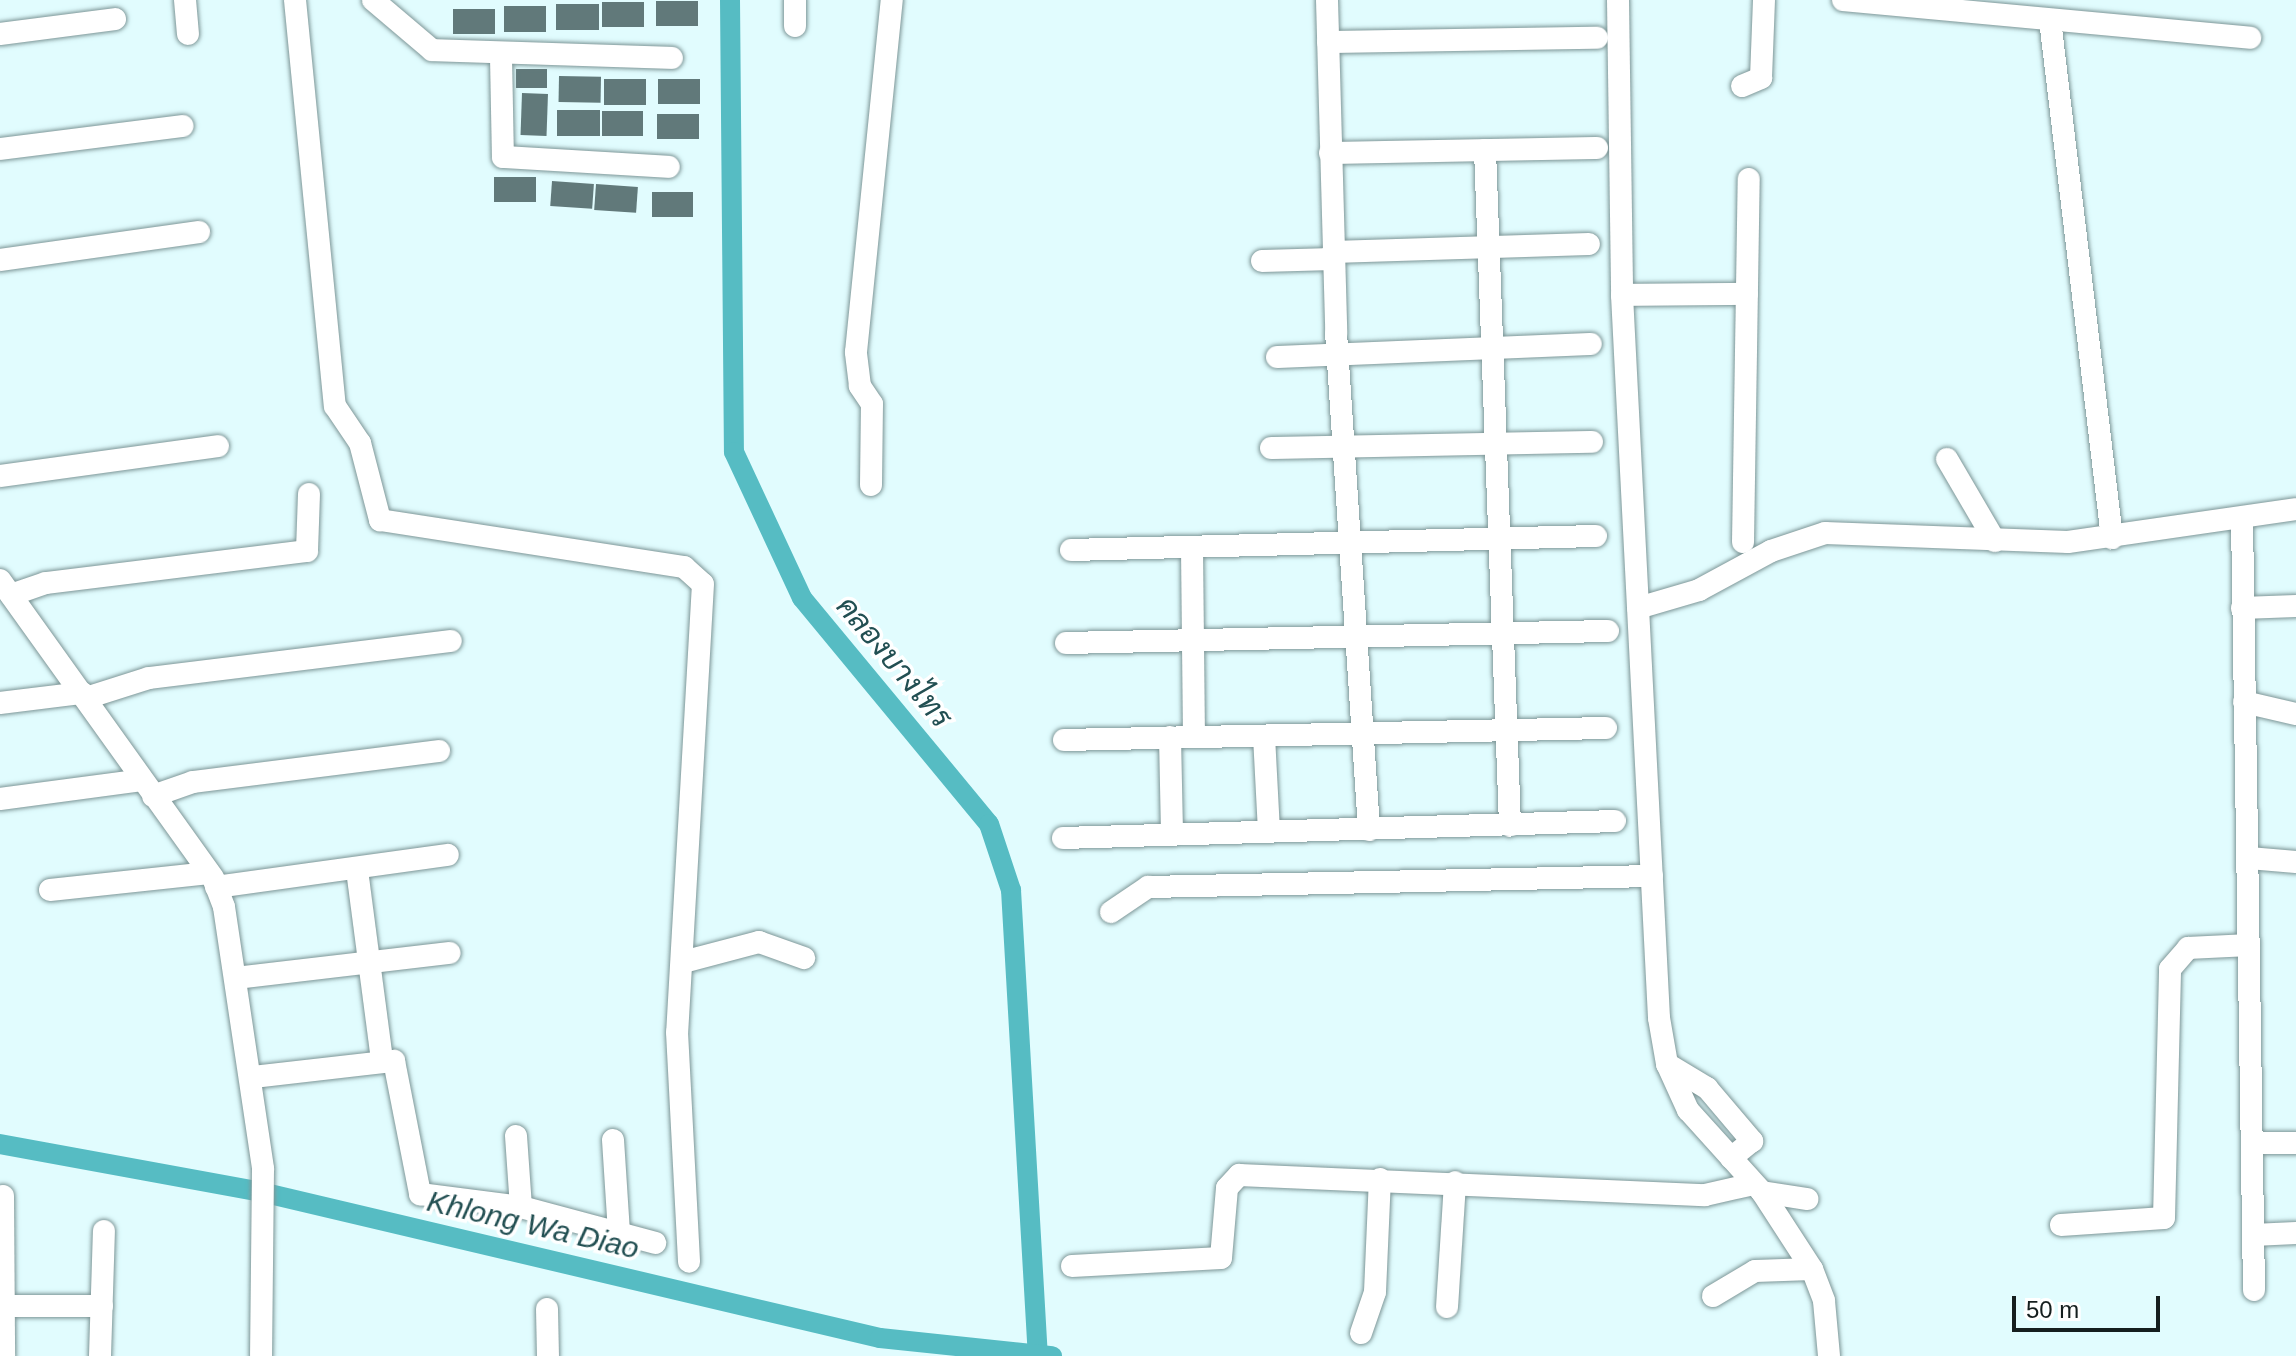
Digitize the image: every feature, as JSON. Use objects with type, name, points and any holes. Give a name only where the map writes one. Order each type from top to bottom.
[{"type":"street","points":[[185,0],[188,34]]},
{"type":"street","points":[[295,0],[335,406],[360,443],[380,520],[684,567],[703,584],[677,1032],[689,1262]]},
{"type":"street","points":[[373,0],[432,50],[501,57],[672,58]]},
{"type":"street","points":[[795,0],[795,26]]},
{"type":"street","points":[[871,485],[872,404],[860,386],[856,352],[892,0]]},
{"type":"street","points":[[1327,0],[1337,357],[1369,830]]},
{"type":"street","points":[[1618,0],[1622,295],[1652,876],[1667,1064],[1688,1110],[1758,1188],[1812,1269],[1824,1301],[1829,1356]]},
{"type":"street","points":[[1742,86],[1761,78],[1764,0]]},
{"type":"street","points":[[1843,0],[1960,4],[2050,20],[2250,38]]},
{"type":"street","points":[[0,34],[115,19]]},
{"type":"street","points":[[2050,20],[2112,538]]},
{"type":"street","points":[[1328,42],[1597,38]]},
{"type":"street","points":[[501,57],[503,157],[669,167]]},
{"type":"street","points":[[0,149],[183,126]]},
{"type":"street","points":[[1330,153],[1597,148]]},
{"type":"street","points":[[1485,150],[1510,826]]},
{"type":"street","points":[[1743,542],[1749,179]]},
{"type":"street","points":[[0,260],[199,232]]},
{"type":"street","points":[[1262,261],[1589,244]]},
{"type":"street","points":[[1622,295],[1747,294]]},
{"type":"street","points":[[1277,357],[1337,357],[1591,344]]},
{"type":"street","points":[[1271,448],[1592,442]]},
{"type":"street","points":[[0,476],[218,446]]},
{"type":"street","points":[[1947,459],[1995,541]]},
{"type":"street","points":[[261,1356],[263,1169],[253,1077],[236,978],[213,880],[84,695],[8,599],[61,581],[298,555],[313,544],[309,494]]},
{"type":"street","points":[[1638,608],[1699,590],[1771,551],[1825,533],[1995,541],[2112,538],[2296,509]]},
{"type":"street","points":[[2242,518],[2254,1290]]},
{"type":"street","points":[[1071,550],[1351,545],[1596,536]]},
{"type":"street","points":[[1192,548],[1194,737]]},
{"type":"street","points":[[2242,608],[2296,606]]},
{"type":"street","points":[[1066,643],[1356,639],[1608,631]]},
{"type":"street","points":[[0,703],[84,695],[149,678],[451,641]]},
{"type":"street","points":[[2244,702],[2296,714]]},
{"type":"street","points":[[1064,740],[1606,728]]},
{"type":"street","points":[[1264,736],[1269,832]]},
{"type":"street","points":[[1170,737],[1172,835]]},
{"type":"street","points":[[0,799],[147,788],[439,751]]},
{"type":"street","points":[[1063,838],[1615,821]]},
{"type":"street","points":[[50,890],[357,870],[448,855]]},
{"type":"street","points":[[2249,858],[2296,862]]},
{"type":"street","points":[[357,870],[382,1061]]},
{"type":"street","points":[[1111,912],[1148,887],[1652,876]]},
{"type":"street","points":[[683,962],[759,942],[804,958]]},
{"type":"street","points":[[2061,1225],[2164,1218],[2170,969],[2188,948],[2249,945]]},
{"type":"street","points":[[236,978],[450,953]]},
{"type":"street","points":[[253,1077],[382,1061],[398,1070],[415,1189],[521,1207],[655,1243]]},
{"type":"street","points":[[516,1136],[521,1207]]},
{"type":"street","points":[[613,1140],[619,1233]]},
{"type":"street","points":[[2253,1143],[2296,1143]]},
{"type":"street","points":[[1072,1266],[1221,1258],[1227,1188],[1239,1175],[1705,1195],[1758,1188],[1807,1199]]},
{"type":"street","points":[[1361,1333],[1375,1292],[1380,1179]]},
{"type":"street","points":[[1447,1307],[1455,1182]]},
{"type":"street","points":[[3,1196],[4,1356]]},
{"type":"street","points":[[100,1356],[104,1231]]},
{"type":"street","points":[[2253,1235],[2296,1233]]},
{"type":"street","points":[[1713,1296],[1755,1271],[1812,1269]]},
{"type":"street","points":[[4,1306],[102,1306]]},
{"type":"street","points":[[547,1309],[548,1356]]},
{"type":"building","points":[[656,1],[698,1],[698,26],[656,26]]},
{"type":"building","points":[[602,2],[644,2],[644,27],[602,27]]},
{"type":"building","points":[[556,4],[599,4],[599,30],[556,30]]},
{"type":"building","points":[[504,6],[546,6],[546,32],[504,32]]},
{"type":"building","points":[[453,9],[495,9],[495,34],[453,34]]},
{"type":"building","points":[[516,69],[547,69],[547,88],[516,88]]},
{"type":"building","points":[[559,76],[601,77],[601,103],[559,102]]},
{"type":"building","points":[[604,79],[646,79],[646,105],[604,105]]},
{"type":"building","points":[[658,79],[700,79],[700,104],[658,104]]},
{"type":"building","points":[[522,93],[548,94],[547,136],[521,135]]},
{"type":"building","points":[[557,110],[600,110],[600,136],[557,136]]},
{"type":"building","points":[[602,111],[643,111],[643,136],[602,136]]},
{"type":"building","points":[[657,114],[699,114],[699,139],[657,139]]},
{"type":"building","points":[[494,177],[536,177],[536,202],[494,202]]},
{"type":"building","points":[[552,181],[594,184],[592,209],[550,206]]},
{"type":"building","points":[[596,184],[638,187],[636,213],[594,210]]},
{"type":"building","points":[[652,192],[693,192],[693,217],[652,217]]},
{"type":"waterway","name":"คลองบางไทร","points":[[730,0],[734,452],[802,598],[989,824],[1011,890],[1038,1356]]},
{"type":"waterway","name":"Khlong Wa Diao","points":[[0,1144],[257,1191],[880,1338],[1052,1356]]}]
